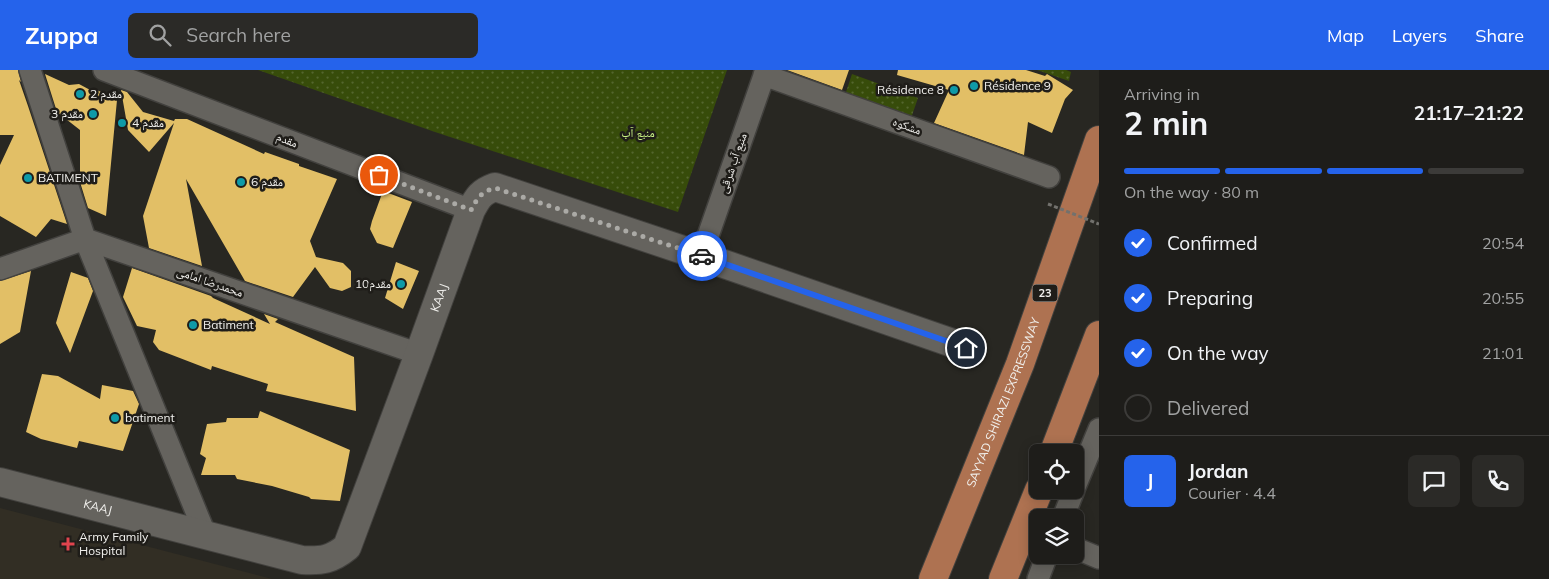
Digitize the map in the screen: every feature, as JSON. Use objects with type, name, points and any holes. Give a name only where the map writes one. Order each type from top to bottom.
[{"type":"highway","name":"SAYYAD SHIRAZI EXPRESSWAY","points":[[933,579],[1020,364],[1099,140]]},
{"type":"highway","points":[[1057,444],[1099,335]]},
{"type":"highway","points":[[1003,579],[1035,499]]},
{"type":"main road","name":"KAAJ","points":[[0,482],[302,560],[320,561],[336,556],[347,547],[471,210],[478,197],[484,191],[495,188],[701,256],[966,348]]},
{"type":"street","points":[[30,70],[85,240],[206,536]]},
{"type":"street","name":"مقدم","points":[[104,70],[471,210]]},
{"type":"street","name":"مشکوه","points":[[765,72],[1049,177]]},
{"type":"street","name":"منبع آب شرقی","points":[[701,256],[765,72]]},
{"type":"street","points":[[0,269],[85,240]]},
{"type":"street","name":"محمدرضا امامی","points":[[85,240],[419,354]]},
{"type":"street","points":[[1084,465],[1099,429]]},
{"type":"street","points":[[1084,552],[1099,558]]},
{"type":"street","points":[[1038,579],[1044,564]]},
{"type":"path","points":[[1048,204],[1099,224]]},
{"type":"shaded area","name":"Army Family Hospital","points":[[0,508],[272,579],[0,579]]},
{"type":"green space","name":"منبع آب","points":[[258,70],[727,70],[678,212],[435,132]]},
{"type":"green space","points":[[1037,70],[1066,70],[1071,72],[1069,81]]},
{"type":"green space","points":[[852,74],[918,98],[910,121],[844,98]]},
{"type":"building","name":"BATIMENT","points":[[0,70],[18,70],[21,82],[19,80],[67,224],[51,219],[36,237],[0,216],[0,165],[14,135],[0,135]]},
{"type":"building","points":[[787,70],[849,70],[842,90]]},
{"type":"building","points":[[898,70],[1026,70],[1045,76],[1047,74],[1073,90],[1065,99],[1052,133],[1028,122],[1024,155],[934,123],[949,90],[897,75]]},
{"type":"building","points":[[45,74],[69,85],[79,84],[92,91],[95,89],[117,100],[106,216],[88,208],[80,182],[80,130],[57,112]]},
{"type":"building","points":[[121,90],[127,92],[143,112],[174,121],[175,119],[187,119],[264,154],[265,152],[337,179],[310,241],[316,257],[343,263],[351,271],[351,287],[342,291],[330,288],[315,267],[293,297],[245,281],[186,179],[202,266],[149,248],[143,216],[174,123],[149,152],[128,130]]},
{"type":"building","points":[[383,191],[412,202],[393,248],[377,243],[370,229]]},
{"type":"building","name":"10مقدم","points":[[396,262],[419,271],[403,309],[385,298]]},
{"type":"building","points":[[132,268],[211,296],[270,324],[264,314],[278,319],[275,322],[354,357],[356,411],[266,391],[268,384],[212,366],[211,370],[159,350],[153,342],[156,330],[137,326],[123,297]]},
{"type":"building","points":[[31,271],[20,332],[0,344],[0,281]]},
{"type":"building","points":[[71,272],[88,278],[93,291],[70,353],[56,323]]},
{"type":"building","points":[[42,374],[58,376],[100,399],[102,385],[133,391],[139,404],[123,451],[79,441],[77,448],[41,439],[26,432]]},
{"type":"building","points":[[260,411],[350,450],[340,501],[311,499],[272,486],[237,479],[235,475],[201,475],[206,458],[200,454],[207,424],[226,422],[227,418],[258,418]]},
{"type":"way so far","points":[[379,175],[471,210],[478,197],[484,191],[495,188],[702,256]]},
{"type":"place","name":"Résidence 9","points":[[974,86]]},
{"type":"place","name":"Résidence 8","points":[[954,90]]},
{"type":"place","name":"مقدم 2","points":[[80,94]]},
{"type":"place","name":"3 مقدم","points":[[93,114]]},
{"type":"place","name":"4 مقدم","points":[[122,123]]},
{"type":"place","name":"BATIMENT","points":[[28,178]]},
{"type":"place","name":"6 مقدم","points":[[241,182]]},
{"type":"place","name":"10مقدم","points":[[401,284]]},
{"type":"place","name":"Batiment","points":[[193,325]]},
{"type":"place","name":"batiment","points":[[115,418]]},
{"type":"place","name":"Army Family Hospital","points":[[68,544]]},
{"type":"route","points":[[702,256],[966,348]]}]
